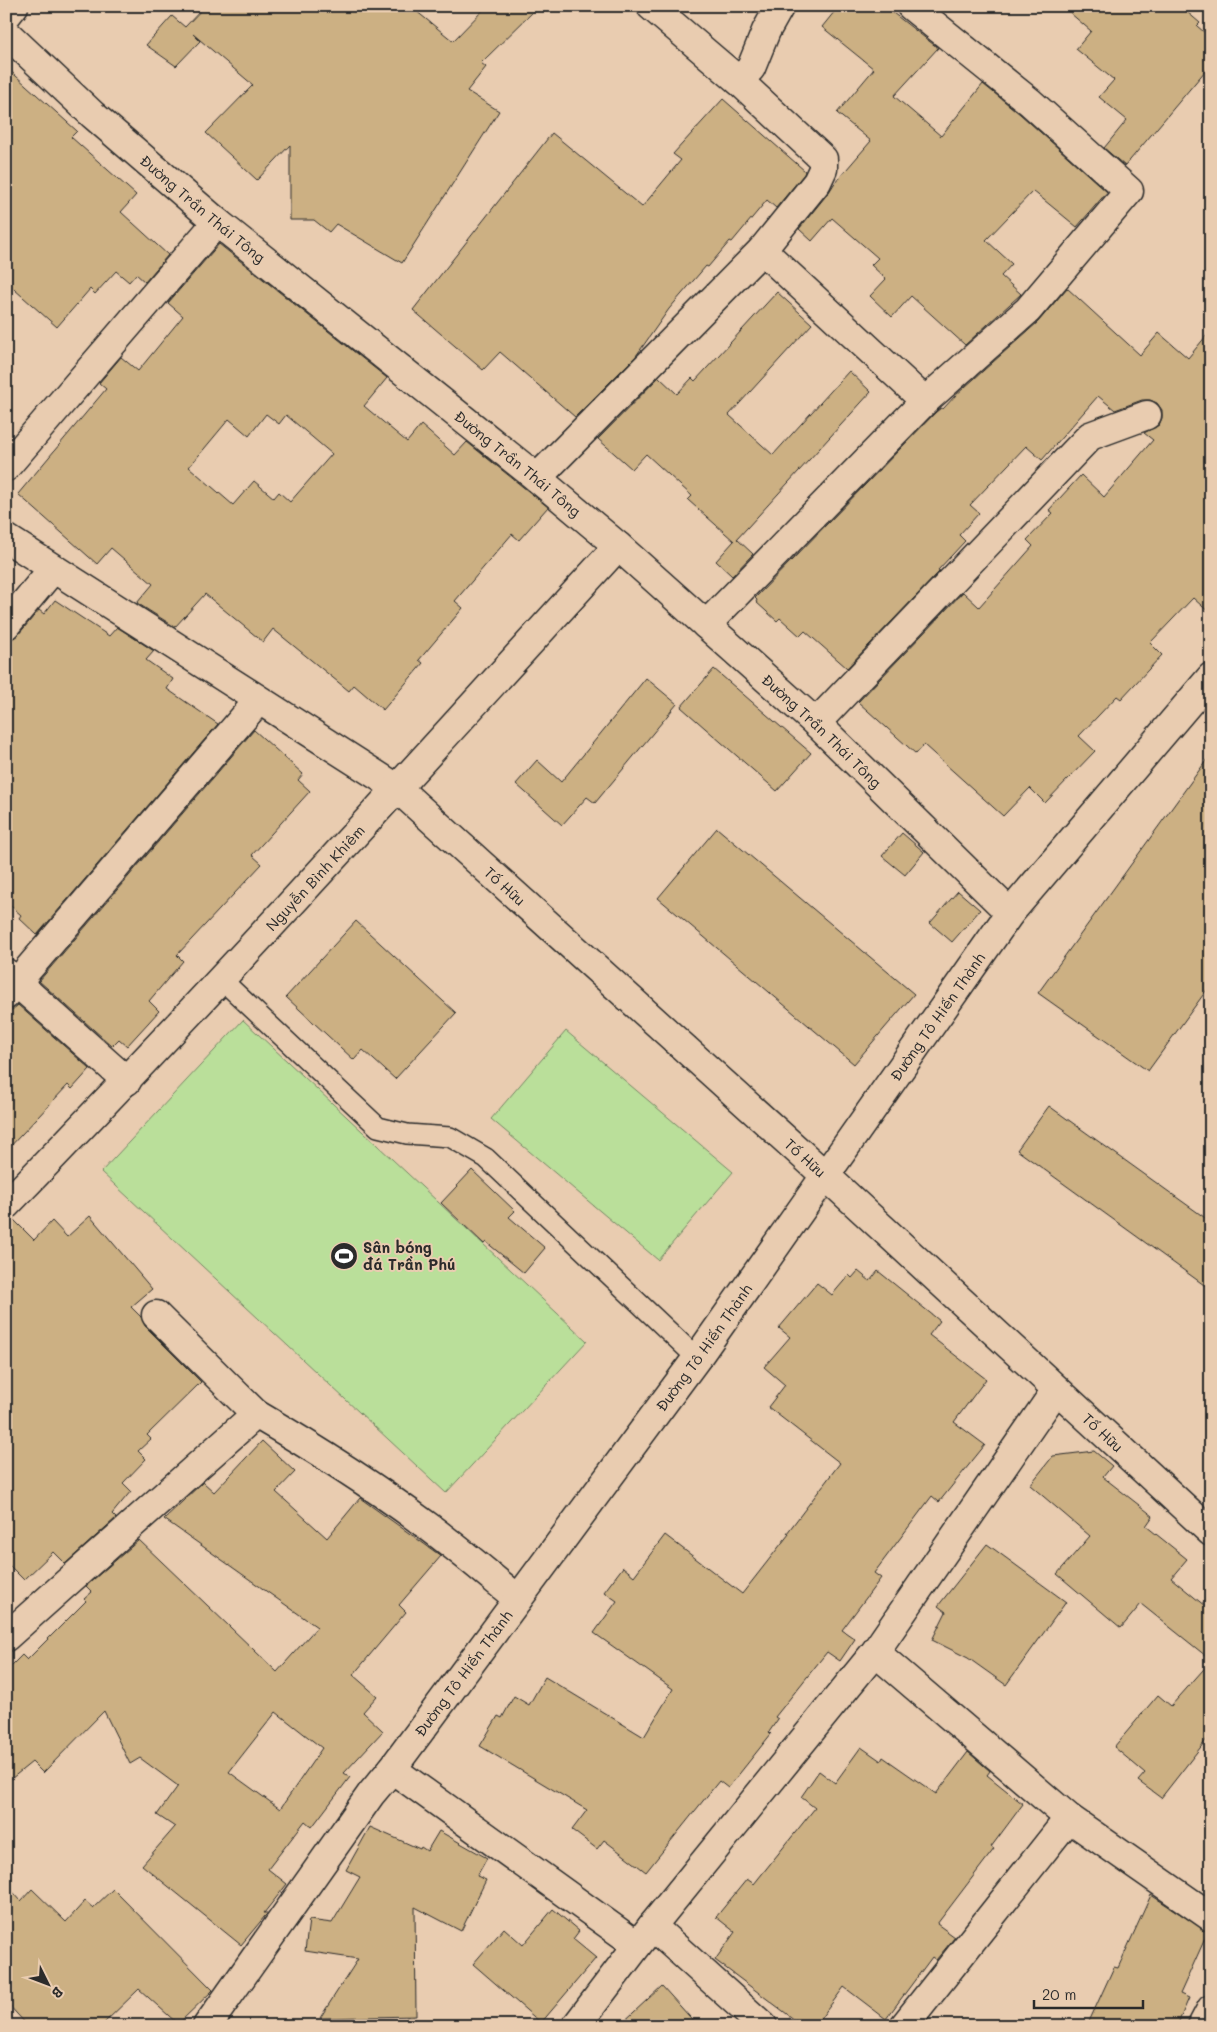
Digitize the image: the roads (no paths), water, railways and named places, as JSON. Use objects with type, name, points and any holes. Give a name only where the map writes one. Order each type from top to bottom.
[{"type":"street","points":[[6,16],[14,6]]},
{"type":"street","points":[[537,478],[762,250],[817,182],[823,169],[823,159],[739,81],[650,6]]},
{"type":"street","points":[[739,81],[752,68],[766,31],[780,6]]},
{"type":"street","points":[[706,625],[925,401],[1028,310],[1129,191],[1030,102],[911,6]]},
{"type":"street","name":"Đường Trần Thái Tông","points":[[6,33],[93,115],[217,222],[537,478],[618,546],[816,723],[1010,913]]},
{"type":"street","points":[[6,467],[217,222]]},
{"type":"street","points":[[762,250],[925,401]]},
{"type":"street","points":[[816,723],[1090,436],[1147,415]]},
{"type":"street","name":"Tố Hữu","points":[[6,538],[258,701],[397,788],[826,1177],[1211,1532]]},
{"type":"street","name":"Nguyễn Bình Khiêm","points":[[6,1205],[222,980],[618,546]]},
{"type":"street","points":[[6,625],[53,569]]},
{"type":"street","name":"Đường Tô Hiến Thành","points":[[207,2026],[371,1794],[392,1769],[697,1358],[1010,913],[1211,677]]},
{"type":"street","points":[[127,1081],[10,984],[258,701]]},
{"type":"street","points":[[156,1315],[256,1414],[374,1488],[430,1528],[518,1599]]},
{"type":"street","points":[[576,2026],[645,1935],[875,1652],[1056,1390]]},
{"type":"street","points":[[6,1637],[256,1414]]},
{"type":"street","points":[[875,1652],[1069,1818],[1211,1917]]},
{"type":"street","points":[[392,1769],[645,1935],[763,2026]]},
{"type":"street","points":[[904,2026],[1069,1818]]},
{"type":"street","points":[[1202,2026],[1211,2009]]},
{"type":"lane","points":[[222,980],[378,1127],[406,1134],[450,1137],[486,1158],[697,1358]]},
{"type":"place","name":"Sân bóng đá Trần Phú","points":[[344,1256]]}]
